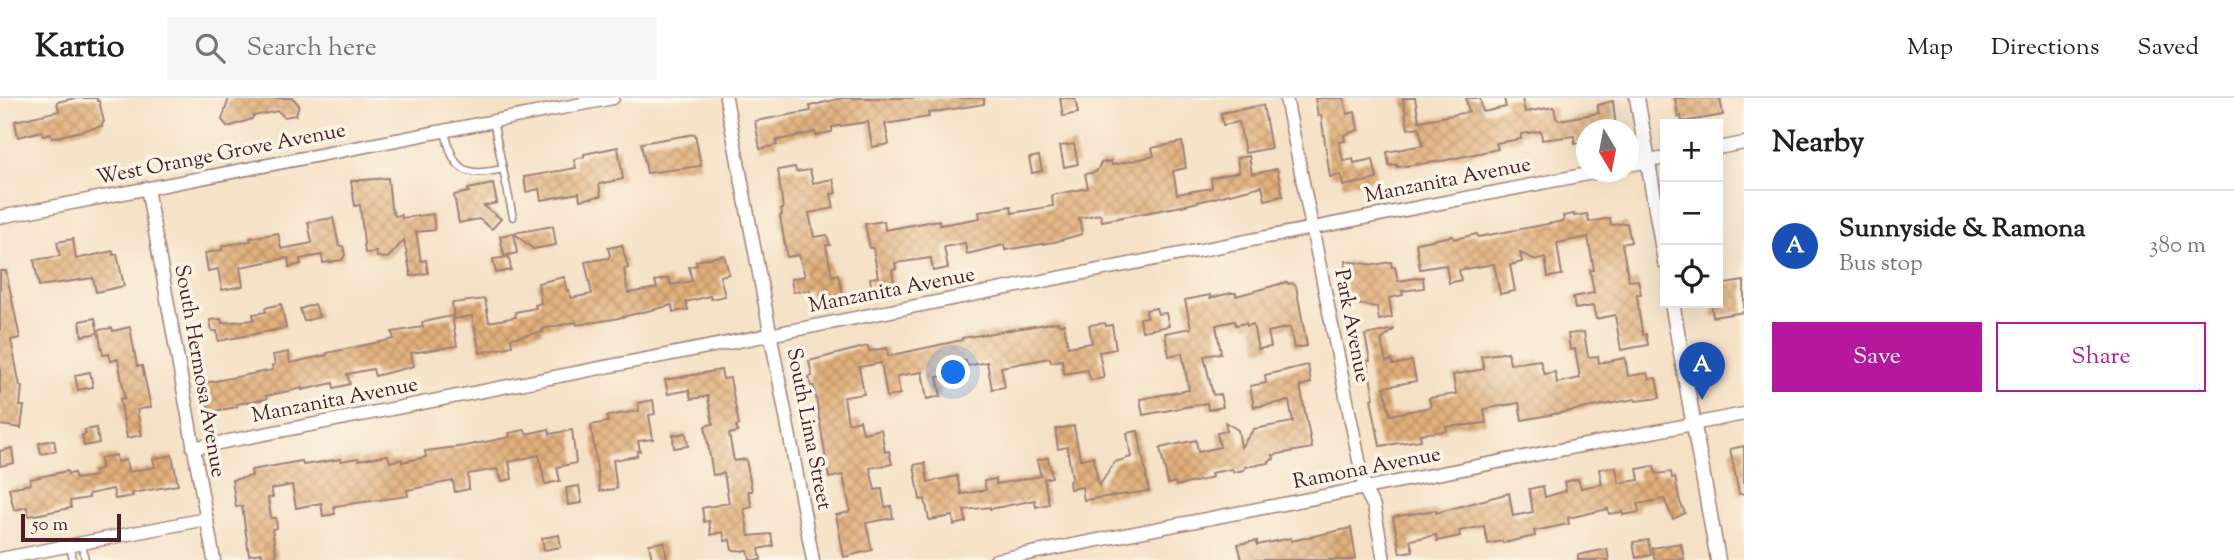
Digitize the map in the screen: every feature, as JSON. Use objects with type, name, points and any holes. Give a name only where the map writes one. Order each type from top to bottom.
[{"type":"street","name":"West Orange Grove Avenue","points":[[0,217],[613,98]]},
{"type":"street","name":"South Lima Street","points":[[726,98],[813,560]]},
{"type":"street","name":"Park Avenue","points":[[1286,98],[1365,490],[1374,507],[1384,560]]},
{"type":"street","points":[[1637,98],[1662,245]]},
{"type":"street","points":[[1723,147],[1744,143]]},
{"type":"street","points":[[1639,163],[1660,159]]},
{"type":"street","name":"Manzanita Avenue","points":[[193,448],[1576,176]]},
{"type":"street","name":"South Hermosa Avenue","points":[[147,188],[214,560]]},
{"type":"street","points":[[1673,308],[1718,560]]},
{"type":"street","name":"Ramona Avenue","points":[[996,560],[1744,414]]},
{"type":"street","points":[[0,559],[206,519]]},
{"type":"lane","points":[[493,121],[513,217]]},
{"type":"lane","points":[[445,131],[457,167],[468,172],[484,173],[503,169]]},
{"type":"lane","points":[[73,560],[76,545]]},
{"type":"lane","points":[[76,545],[85,560]]},
{"type":"building","points":[[75,98],[97,98],[104,122],[102,126],[52,138],[51,134],[43,136],[42,131],[18,137],[15,121],[59,111],[57,102]]},
{"type":"building","points":[[229,98],[293,98],[299,105],[296,115],[284,117],[278,111],[253,116],[252,119],[228,127],[222,120]]},
{"type":"building","points":[[842,98],[984,98],[984,104],[928,113],[929,117],[885,124],[889,144],[872,147],[868,122],[832,127],[832,132],[816,135],[815,132],[779,140],[776,141],[777,145],[760,149],[755,121],[811,111],[810,106]]},
{"type":"building","points":[[1060,98],[1075,98],[1078,113],[1063,116]]},
{"type":"building","points":[[1315,98],[1344,98],[1347,114],[1355,112],[1358,130],[1344,135],[1345,141],[1339,142],[1343,161],[1353,159],[1354,163],[1373,159],[1377,179],[1343,186],[1341,175],[1330,177],[1321,115],[1318,116]]},
{"type":"building","points":[[1403,98],[1415,98],[1419,121],[1469,112],[1466,98],[1480,98],[1483,112],[1506,107],[1504,98],[1522,98],[1525,112],[1554,107],[1559,120],[1599,113],[1597,105],[1613,101],[1615,119],[1576,119],[1576,144],[1574,136],[1542,140],[1541,131],[1521,134],[1521,139],[1496,143],[1498,149],[1442,161],[1389,166],[1387,152],[1423,145],[1419,127],[1408,129]]},
{"type":"building","points":[[1675,98],[1720,98],[1723,115],[1700,119],[1678,117]]},
{"type":"building","points":[[1263,105],[1271,148],[1245,153],[1239,122],[1223,125],[1221,113]]},
{"type":"building","points":[[695,134],[701,166],[647,173],[641,143]]},
{"type":"building","points":[[1182,142],[1186,168],[1173,171],[1177,194],[1212,188],[1211,178],[1239,172],[1237,158],[1249,156],[1252,174],[1277,169],[1283,196],[1265,200],[1262,186],[1182,206],[1102,221],[1100,214],[1079,218],[1082,234],[1054,242],[1005,250],[1004,245],[967,254],[965,243],[944,247],[948,268],[933,271],[931,258],[895,263],[896,269],[892,270],[895,288],[872,292],[870,278],[878,277],[865,224],[884,221],[885,230],[939,220],[940,225],[980,218],[979,212],[1011,206],[1012,213],[1053,206],[1052,195],[1088,188],[1085,174],[1096,172],[1101,163],[1111,161],[1112,165],[1154,156],[1152,148]]},
{"type":"building","points":[[1074,144],[1078,164],[1064,167],[1060,146]]},
{"type":"building","points":[[618,147],[623,179],[599,184],[601,196],[580,200],[579,193],[541,200],[539,189],[526,192],[524,177],[576,168],[574,159],[584,157],[584,154]]},
{"type":"building","points":[[1039,156],[1042,171],[1032,173],[1029,158]]},
{"type":"building","points":[[795,167],[796,172],[810,170],[813,183],[833,179],[836,193],[831,194],[834,208],[809,213],[814,237],[827,235],[830,245],[826,245],[832,276],[838,274],[843,295],[812,302],[810,290],[793,292],[791,279],[805,276],[799,255],[787,257],[780,216],[783,209],[778,170]]},
{"type":"building","points":[[388,178],[391,208],[395,216],[401,215],[402,218],[433,214],[435,230],[416,232],[421,261],[426,260],[428,273],[411,276],[404,240],[388,258],[377,257],[376,252],[365,253],[360,205],[355,206],[351,181]]},
{"type":"building","points":[[493,184],[497,203],[484,206],[501,219],[492,229],[479,219],[459,223],[454,195]]},
{"type":"building","points":[[1587,214],[1589,222],[1610,218],[1611,225],[1627,223],[1631,242],[1622,244],[1629,281],[1638,280],[1641,294],[1637,294],[1639,314],[1648,345],[1621,350],[1615,315],[1596,319],[1593,306],[1575,309],[1573,297],[1594,293],[1590,270],[1594,270],[1588,237],[1557,243],[1562,275],[1548,277],[1545,258],[1536,260],[1520,253],[1522,262],[1510,265],[1515,291],[1500,294],[1494,264],[1459,270],[1461,280],[1449,283],[1446,265],[1420,269],[1416,243],[1453,236],[1454,239],[1477,234],[1478,237],[1564,221],[1563,216]]},
{"type":"building","points":[[333,218],[339,246],[343,246],[345,255],[342,260],[323,263],[322,255],[300,259],[301,264],[289,267],[288,258],[240,267],[243,286],[222,290],[218,269],[208,271],[205,253],[222,250],[222,246],[251,241],[250,238],[278,233],[281,249],[312,243],[308,222]]},
{"type":"building","points":[[553,226],[556,245],[533,249],[514,233]]},
{"type":"building","points":[[514,233],[517,253],[504,256],[500,236]]},
{"type":"building","points":[[73,239],[76,259],[113,251],[113,255],[117,254],[124,286],[96,292],[93,278],[39,286],[34,260],[60,256],[57,242]]},
{"type":"building","points":[[622,245],[628,268],[624,269],[628,293],[657,288],[655,281],[669,278],[671,285],[692,281],[689,267],[697,265],[696,261],[724,255],[729,274],[720,276],[725,296],[711,299],[710,296],[686,302],[688,310],[673,312],[672,305],[614,319],[577,325],[576,322],[542,329],[543,332],[511,338],[512,346],[480,353],[472,316],[454,319],[452,303],[485,299],[489,322],[516,317],[515,312],[536,308],[535,305],[541,303],[538,283],[564,277],[571,298],[592,294],[585,262],[608,258],[608,248]]},
{"type":"building","points":[[509,257],[511,270],[496,273],[493,259]]},
{"type":"building","points":[[1346,261],[1374,265],[1391,262],[1398,281],[1423,277],[1424,288],[1402,291],[1403,295],[1389,298],[1392,317],[1379,320],[1377,307],[1339,301]]},
{"type":"building","points":[[0,271],[6,271],[20,338],[11,340],[22,387],[20,406],[24,406],[21,428],[0,425]]},
{"type":"building","points":[[1744,281],[1744,312],[1713,317],[1712,308],[1723,308],[1723,284]]},
{"type":"building","points":[[1287,282],[1296,286],[1307,346],[1294,348],[1290,327],[1268,332],[1271,347],[1258,349],[1253,324],[1236,325],[1235,321],[1216,325],[1221,353],[1204,356],[1213,395],[1220,394],[1223,407],[1208,410],[1207,403],[1143,415],[1140,399],[1189,390],[1182,353],[1169,356],[1165,333],[1191,328],[1185,300],[1231,293],[1236,293],[1236,296]]},
{"type":"building","points":[[281,304],[286,328],[218,341],[217,331],[212,331],[210,320],[221,319],[222,323],[254,320],[253,314],[266,312],[265,308]]},
{"type":"building","points":[[315,304],[319,317],[304,321],[300,309]]},
{"type":"building","points":[[1156,308],[1158,314],[1166,313],[1169,326],[1142,331],[1140,318],[1147,317],[1146,310]]},
{"type":"building","points":[[452,316],[457,346],[411,353],[414,366],[375,376],[373,369],[347,374],[350,384],[334,388],[333,383],[302,388],[266,396],[267,399],[237,404],[237,407],[209,412],[204,383],[273,370],[273,355],[288,352],[290,363],[327,355],[394,339],[392,332],[423,327],[422,322]]},
{"type":"building","points":[[95,318],[98,333],[82,336],[80,321]]},
{"type":"building","points":[[1058,322],[1059,325],[1064,324],[1068,347],[1092,343],[1089,325],[1112,325],[1116,349],[1099,352],[1104,378],[1091,380],[1087,370],[1064,374],[1062,360],[1051,362],[1050,358],[1001,367],[1005,387],[992,389],[987,362],[967,366],[966,360],[942,364],[944,376],[937,377],[941,396],[927,399],[922,372],[897,376],[900,394],[887,397],[881,363],[859,367],[864,394],[844,397],[848,423],[860,420],[863,433],[881,429],[885,452],[889,451],[892,464],[870,468],[875,490],[882,489],[885,507],[891,506],[893,518],[866,523],[872,550],[844,557],[836,515],[850,510],[843,475],[829,478],[814,386],[811,386],[809,377],[812,376],[809,361],[868,346],[869,351],[887,348],[888,356],[962,338]]},
{"type":"building","points":[[130,327],[137,366],[142,366],[151,407],[137,410],[142,435],[127,438],[120,399],[125,398],[118,359],[111,361],[109,354],[103,355],[98,330],[112,328],[113,331]]},
{"type":"building","points":[[1395,329],[1381,340],[1386,362],[1392,360],[1393,365],[1412,361],[1416,381],[1384,387],[1390,415],[1431,407],[1429,398],[1456,394],[1453,375],[1484,369],[1481,356],[1508,352],[1510,364],[1540,360],[1544,374],[1555,372],[1557,383],[1580,378],[1575,349],[1570,350],[1568,334],[1584,332],[1588,357],[1598,356],[1599,363],[1625,358],[1628,376],[1647,373],[1649,379],[1656,378],[1660,398],[1635,399],[1522,420],[1519,403],[1484,409],[1486,423],[1446,427],[1447,431],[1420,434],[1421,440],[1380,446],[1371,399],[1374,398],[1365,335]]},
{"type":"building","points":[[1308,365],[1311,383],[1300,386],[1312,448],[1273,455],[1274,459],[1269,463],[1245,467],[1244,470],[1211,473],[1212,477],[1204,480],[1176,486],[1175,482],[1168,484],[1160,448],[1196,440],[1198,452],[1220,447],[1217,433],[1227,431],[1225,422],[1238,430],[1241,447],[1254,429],[1293,422],[1289,401],[1254,407],[1250,386],[1266,383],[1265,375]]},
{"type":"building","points":[[721,370],[723,379],[730,378],[739,425],[736,426],[738,432],[729,434],[734,461],[746,459],[752,491],[748,491],[752,507],[744,509],[749,536],[771,534],[773,546],[759,549],[761,560],[750,560],[748,551],[732,550],[730,540],[725,541],[723,532],[711,535],[709,521],[704,522],[702,508],[729,503],[724,473],[713,475],[705,426],[713,424],[708,396],[691,399],[689,390],[668,394],[665,380]]},
{"type":"building","points":[[90,372],[93,387],[78,390],[75,375]]},
{"type":"building","points":[[653,400],[655,414],[649,415],[653,439],[638,441],[640,451],[637,451],[637,456],[613,460],[617,489],[600,491],[591,425],[608,422],[607,416],[639,411],[638,403]]},
{"type":"building","points":[[1074,426],[1080,459],[1093,457],[1099,486],[1115,462],[1131,457],[1127,433],[1138,431],[1149,491],[1084,500],[1082,487],[1070,489],[1069,482],[1072,478],[1067,447],[1058,449],[1056,429]]},
{"type":"building","points":[[96,428],[99,443],[84,446],[82,435],[86,434],[85,430]]},
{"type":"building","points":[[549,429],[550,434],[572,430],[576,463],[557,467],[560,481],[545,484],[539,455],[509,462],[512,479],[502,481],[497,469],[468,474],[469,489],[455,492],[453,481],[407,490],[408,496],[334,506],[335,514],[323,516],[321,503],[296,508],[292,485],[271,489],[273,497],[268,498],[271,518],[276,518],[277,528],[272,529],[277,560],[263,560],[262,553],[249,555],[242,506],[236,507],[232,480],[252,476],[251,470],[302,461],[303,465],[388,455],[390,462],[402,459],[402,462],[426,457],[425,451],[510,437],[509,433],[525,430],[526,434]]},
{"type":"building","points":[[686,433],[688,446],[674,448],[673,435]]},
{"type":"building","points":[[54,440],[56,451],[41,454],[39,443]]},
{"type":"building","points":[[1744,446],[1744,494],[1739,494],[1730,449]]},
{"type":"building","points":[[12,448],[14,463],[0,466],[0,451]]},
{"type":"building","points":[[116,455],[117,462],[126,460],[128,472],[155,467],[153,459],[172,455],[178,485],[132,493],[133,496],[115,499],[113,489],[89,494],[89,498],[70,501],[71,508],[29,516],[27,507],[14,510],[9,488],[31,484],[30,479],[67,471],[68,474],[74,473],[76,479],[95,476],[95,471],[101,468],[100,458]]},
{"type":"building","points":[[1048,458],[1052,477],[1044,479],[1049,504],[1036,507],[1035,500],[990,509],[964,510],[966,522],[954,525],[953,516],[929,520],[925,499],[920,500],[914,465],[925,463],[928,482],[957,476],[961,494],[986,490],[984,481],[996,479],[996,484],[1041,476],[1037,460]]},
{"type":"building","points":[[1654,466],[1656,474],[1671,472],[1672,478],[1675,477],[1685,513],[1673,519],[1664,499],[1638,504],[1639,512],[1609,514],[1608,509],[1568,518],[1569,524],[1534,531],[1535,536],[1503,543],[1488,544],[1484,526],[1459,531],[1460,536],[1437,541],[1436,535],[1410,540],[1413,551],[1400,553],[1393,517],[1436,510],[1436,513],[1509,493],[1513,516],[1533,512],[1529,489],[1543,486],[1545,497],[1566,491],[1564,482],[1578,479],[1581,488],[1602,484],[1599,469],[1616,467],[1619,483],[1639,480],[1637,469]]},
{"type":"building","points":[[579,486],[582,503],[568,505],[566,488]]},
{"type":"building","points":[[1351,528],[1356,558],[1351,560],[1242,560],[1238,544],[1257,541],[1257,545],[1291,538],[1291,541]]},
{"type":"building","points":[[559,535],[561,547],[544,550],[542,538]]},
{"type":"building","points":[[1648,540],[1651,555],[1636,558],[1633,542]]},
{"type":"building","points":[[664,542],[667,560],[652,560],[649,544]]},
{"type":"building","points":[[1681,543],[1684,559],[1655,560],[1652,548]]},
{"type":"building","points":[[1607,549],[1609,560],[1578,560],[1578,555]]},
{"type":"place","name":"Sunnyside & Ramona","points":[[1702,400]]}]
